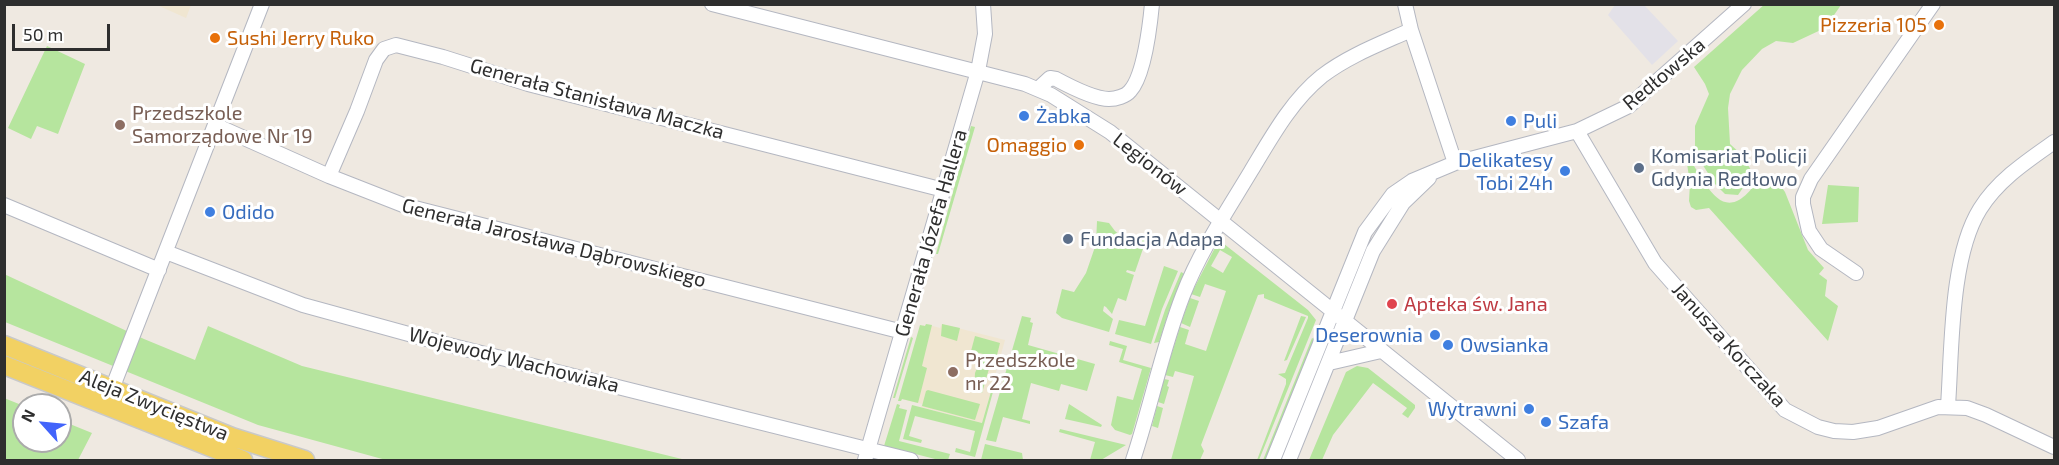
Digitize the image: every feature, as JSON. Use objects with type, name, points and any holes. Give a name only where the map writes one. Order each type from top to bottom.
[{"type":"main road","name":"Aleja Zwycięstwa","points":[[4,345],[232,437],[305,460]]},
{"type":"main road","name":"Aleja Zwycięstwa","points":[[4,365],[243,460]]},
{"type":"street","points":[[112,389],[262,4]]},
{"type":"street","name":"Legionów","points":[[712,4],[1038,88],[1086,115],[1105,137],[1221,221],[1518,460]]},
{"type":"street","name":"Generała Józefa Hallera","points":[[867,455],[978,71],[985,34],[983,4]]},
{"type":"street","points":[[1038,88],[1050,78],[1104,98],[1115,98],[1129,93],[1139,72],[1149,31],[1152,4]]},
{"type":"street","points":[[1405,4],[1411,30],[1455,163]]},
{"type":"street","name":"Redłowska","points":[[1273,460],[1365,232],[1393,194],[1412,181],[1455,163],[1577,131],[1629,106],[1744,4]]},
{"type":"street","points":[[1857,273],[1828,255],[1815,242],[1805,219],[1803,197],[1811,179],[1933,4]]},
{"type":"street","points":[[1133,460],[1166,343],[1184,293],[1221,221],[1284,119],[1319,79],[1354,56],[1411,30]]},
{"type":"street","name":"Generała Stanisława Maczka","points":[[329,176],[376,60],[384,49],[396,45],[443,57],[528,84],[944,190]]},
{"type":"street","name":"Generała Jarosława Dąbrowskiego","points":[[215,125],[329,176],[403,205],[903,332]]},
{"type":"street","name":"Janusza Korczaka","points":[[1577,131],[1655,263],[1785,410],[1818,427],[1852,432],[1878,428],[1925,411],[1948,406],[1967,408],[2055,447]]},
{"type":"street","points":[[1948,406],[1958,285],[1968,234],[1980,209],[2000,184],[2025,162],[2055,142]]},
{"type":"street","name":"Redłowska","points":[[1289,460],[1373,251],[1403,203],[1438,170]]},
{"type":"street","points":[[4,205],[159,270]]},
{"type":"street","name":"Wojewody Wachowiaka","points":[[166,252],[303,305],[867,455],[911,460]]},
{"type":"street","points":[[1329,363],[1381,351]]},
{"type":"shaded area","points":[[157,5],[191,5],[186,18]]},
{"type":"shaded area","points":[[1615,5],[1644,5],[1678,41],[1652,65],[1608,15]]},
{"type":"shaded area","name":"Przedszkole nr 22","points":[[942,324],[1005,340],[982,423],[921,407],[922,404],[902,399],[923,325],[940,328]]},
{"type":"green space","points":[[1765,4],[1841,5],[1825,28],[1793,43],[1776,41],[1762,49],[1742,70],[1730,94],[1728,108],[1730,144],[1742,155],[1751,170],[1747,182],[1738,195],[1725,194],[1715,184],[1695,153],[1695,126],[1709,94],[1694,67]]},
{"type":"green space","points":[[47,46],[85,64],[58,134],[37,126],[31,139],[8,128]]},
{"type":"green space","points":[[971,126],[975,127],[938,254],[936,254]]},
{"type":"green space","points":[[1685,151],[1709,189],[1717,198],[1726,202],[1736,201],[1747,193],[1760,177],[1780,185],[1785,192],[1808,250],[1824,268],[1819,274],[1827,280],[1825,296],[1838,306],[1828,341],[1709,208],[1696,210],[1691,207]]},
{"type":"green space","points":[[1828,185],[1859,187],[1858,222],[1822,224]]},
{"type":"green space","points":[[1097,221],[1109,223],[1132,245],[1145,235],[1147,237],[1135,272],[1127,270],[1126,272],[1134,275],[1126,301],[1118,298],[1112,314],[1104,306],[1103,311],[1113,319],[1109,332],[1062,318],[1056,313],[1062,289],[1074,292],[1086,273],[1096,244]]},
{"type":"green space","points":[[1219,240],[1308,310],[1316,320],[1259,460],[1257,460],[1286,384],[1286,379],[1278,374],[1285,373],[1308,316],[1264,298],[1264,294],[1258,295],[1201,445],[1204,451],[1200,460],[1171,460],[1194,376],[1175,371],[1173,377],[1165,375],[1180,327],[1189,330],[1185,344],[1206,351],[1226,291],[1205,284],[1200,297],[1191,294]],"holes":[[[1220,250],[1232,257],[1223,273],[1211,266]]]},
{"type":"green space","points":[[1164,266],[1178,271],[1162,309],[1151,344],[1115,334],[1119,320],[1145,326]]},
{"type":"green space","points":[[1181,272],[1185,274],[1159,342],[1154,343],[1165,310]]},
{"type":"green space","points":[[4,274],[195,360],[208,326],[302,366],[686,460],[386,460],[258,425],[5,322]]},
{"type":"green space","points":[[1190,298],[1199,301],[1190,327],[1181,323]]},
{"type":"green space","points":[[1022,316],[1031,318],[1030,322],[1033,323],[1028,345],[1095,364],[1087,391],[1061,384],[1059,391],[1031,383],[1022,419],[1030,421],[1030,424],[1003,417],[996,442],[986,440]]},
{"type":"green space","points":[[1301,316],[1306,317],[1287,360],[1284,361]]},
{"type":"green space","points":[[926,324],[932,325],[922,366],[927,368],[918,403],[902,399],[898,401],[920,325],[925,326]]},
{"type":"green space","points":[[942,324],[960,328],[957,341],[941,336]]},
{"type":"green space","points":[[975,336],[1000,343],[997,355],[993,355],[982,393],[974,390],[975,373],[983,354],[971,351]]},
{"type":"green space","points":[[911,337],[913,338],[895,398],[893,398]]},
{"type":"green space","points":[[1312,338],[1314,339],[1265,460],[1263,460]]},
{"type":"green space","points":[[1110,341],[1127,346],[1123,360],[1151,368],[1130,435],[1115,430],[1111,425],[1117,396],[1133,400],[1142,369],[1119,362],[1123,349],[1109,345]]},
{"type":"green space","points":[[1357,366],[1368,368],[1415,405],[1415,408],[1408,418],[1402,414],[1407,408],[1373,383],[1333,435],[1322,460],[1309,460],[1346,372]]},
{"type":"green space","points":[[1164,379],[1169,380],[1167,386],[1169,387],[1164,404],[1158,402]]},
{"type":"green space","points":[[994,381],[996,381],[975,457],[955,452],[956,448],[970,452],[975,431],[915,416],[909,436],[922,440],[921,443],[903,439],[912,405],[982,423]]},
{"type":"green space","points":[[928,390],[980,404],[975,420],[922,406]]},
{"type":"green space","points":[[4,398],[12,401],[12,453],[72,453],[72,425],[92,433],[78,460],[5,460]]},
{"type":"green space","points":[[897,404],[900,405],[899,408],[907,410],[899,441],[950,454],[948,460],[939,460],[884,446]]},
{"type":"green space","points":[[1069,404],[1102,425],[1101,427],[1065,419]]},
{"type":"green space","points":[[1157,406],[1163,408],[1158,428],[1152,426]]},
{"type":"green space","points":[[1060,429],[1126,445],[1101,460],[1090,460],[1095,442],[1059,432]]},
{"type":"green space","points":[[985,444],[1022,453],[1023,460],[981,460]]},
{"type":"place","name":"Pizzeria 105","points":[[1939,25]]},
{"type":"place","name":"Sushi Jerry Ruko","points":[[215,38]]},
{"type":"place","name":"Żabka","points":[[1024,116]]},
{"type":"place","name":"Puli","points":[[1511,121]]},
{"type":"place","name":"Przedszkole Samorządowe Nr 19","points":[[120,125]]},
{"type":"place","name":"Omaggio","points":[[1079,145]]},
{"type":"place","name":"Komisariat Policji Gdynia Redłowo","points":[[1639,168]]},
{"type":"place","name":"Delikatesy Tobi 24h","points":[[1565,171]]},
{"type":"place","name":"Odido","points":[[210,212]]},
{"type":"place","name":"Fundacja Adapa","points":[[1068,239]]},
{"type":"place","name":"Apteka św. Jana","points":[[1392,304]]},
{"type":"place","name":"Deserownia","points":[[1435,335]]},
{"type":"place","name":"Owsianka","points":[[1448,345]]},
{"type":"place","name":"Przedszkole nr 22","points":[[953,372]]},
{"type":"place","name":"Wytrawni","points":[[1529,409]]},
{"type":"place","name":"Szafa","points":[[1546,422]]}]
